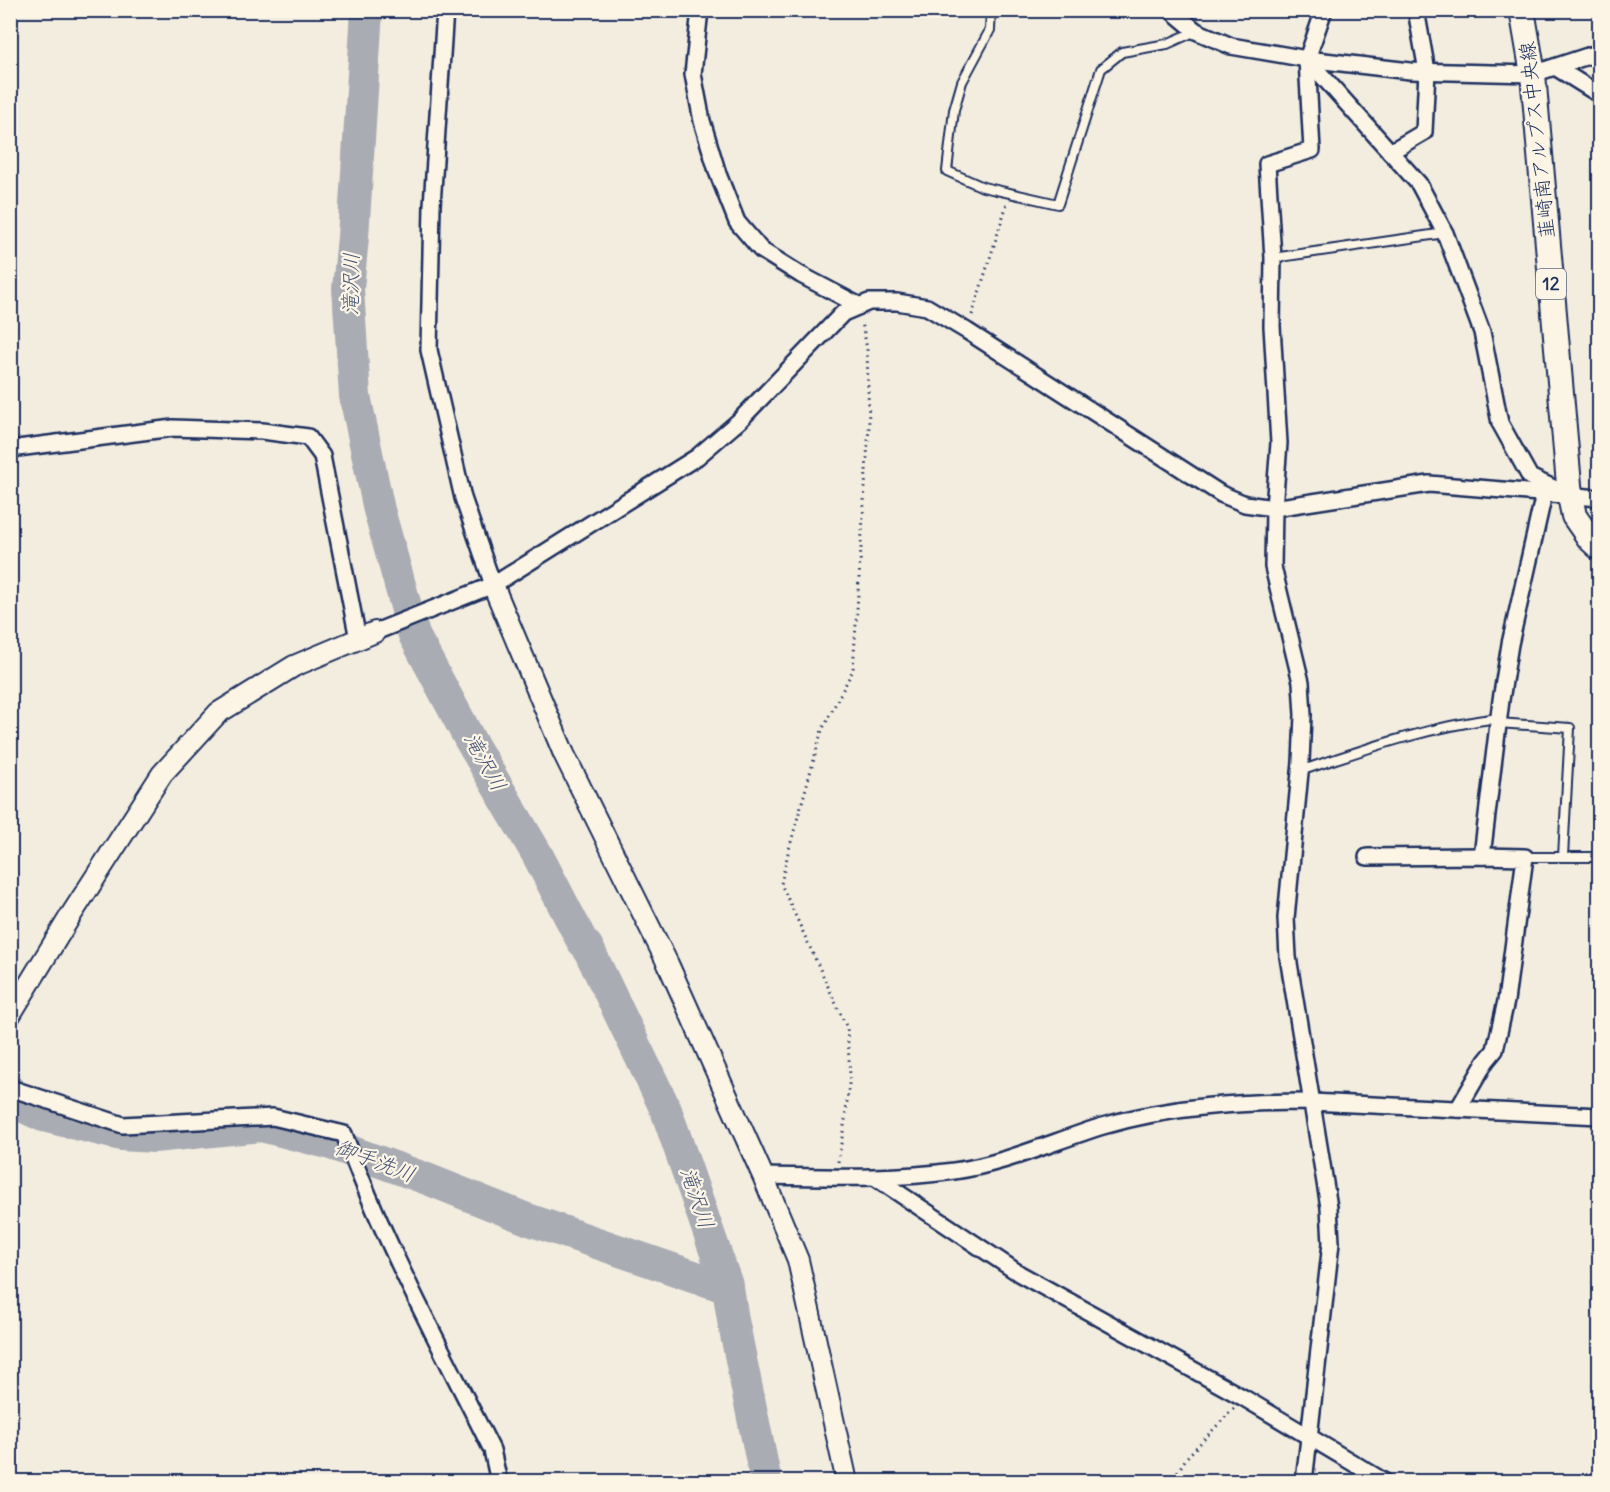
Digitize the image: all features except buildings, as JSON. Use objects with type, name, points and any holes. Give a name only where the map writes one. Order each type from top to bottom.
[{"type":"main road","name":"韮崎南アルプス中央線","points":[[1522,10],[1544,71],[1570,496],[1574,516],[1599,548]]},
{"type":"street","points":[[445,10],[432,205],[429,350],[463,498],[493,585],[564,754],[668,964],[798,1260],[847,1482]]},
{"type":"street","points":[[700,10],[693,74],[702,121],[718,174],[737,222],[761,250],[801,275],[860,306]]},
{"type":"street","points":[[1171,10],[1196,31],[1231,46],[1307,59],[1410,71],[1544,71],[1599,52]]},
{"type":"street","points":[[1304,1482],[1331,1243],[1329,1207],[1288,957],[1286,918],[1303,715],[1301,682],[1273,567],[1274,508],[1279,443],[1272,326],[1273,258],[1267,164],[1312,150],[1307,59],[1324,10]]},
{"type":"street","points":[[1390,152],[1424,132],[1427,72],[1416,10]]},
{"type":"street","points":[[1307,59],[1419,184],[1444,233],[1482,332],[1500,423],[1530,477],[1570,496]]},
{"type":"street","points":[[1544,71],[1599,95]]},
{"type":"street","points":[[10,1015],[162,774],[218,713],[294,666],[493,585],[697,457],[738,421],[843,313],[869,302],[897,302],[927,308],[967,331],[1221,494],[1245,504],[1274,508],[1429,484],[1599,498]]},
{"type":"street","points":[[10,449],[173,428],[262,431],[308,437],[322,456],[367,635]]},
{"type":"street","points":[[1482,856],[1498,720],[1510,644],[1544,494]]},
{"type":"street","points":[[1367,857],[1526,857],[1506,1000],[1495,1050],[1458,1109]]},
{"type":"street","points":[[10,1088],[123,1125],[273,1117],[344,1134],[360,1178],[405,1276],[492,1450],[499,1482]]},
{"type":"street","points":[[763,1176],[876,1178],[956,1171],[1009,1158],[1104,1126],[1170,1111],[1265,1102],[1311,1102],[1599,1116]]},
{"type":"street","points":[[876,1178],[1020,1274],[1244,1398],[1385,1482]]},
{"type":"lane","points":[[991,10],[990,30],[962,82],[954,110],[947,171],[983,187],[1058,204],[1101,69],[1122,52],[1167,44],[1196,31]]},
{"type":"lane","points":[[1273,258],[1444,233]]},
{"type":"lane","points":[[1300,771],[1368,748],[1476,721],[1498,720],[1570,728],[1563,857]]},
{"type":"lane","points":[[1526,857],[1599,857]]},
{"type":"path","points":[[967,331],[1010,193]]},
{"type":"path","points":[[835,1177],[850,1075],[847,1028],[781,884],[822,730],[853,670],[869,426],[867,349],[860,306]]},
{"type":"path","points":[[1171,1482],[1187,1457],[1244,1398]]},
{"type":"waterway","name":"滝沢川","points":[[367,10],[348,289],[355,396],[379,510],[414,635],[470,740],[537,854],[582,941],[587,946],[666,1110],[728,1288],[766,1482]]},
{"type":"waterway","name":"御手洗川","points":[[10,1091],[13,1102],[43,1116],[121,1135],[154,1137],[261,1126],[328,1143],[527,1219],[728,1288]]}]
